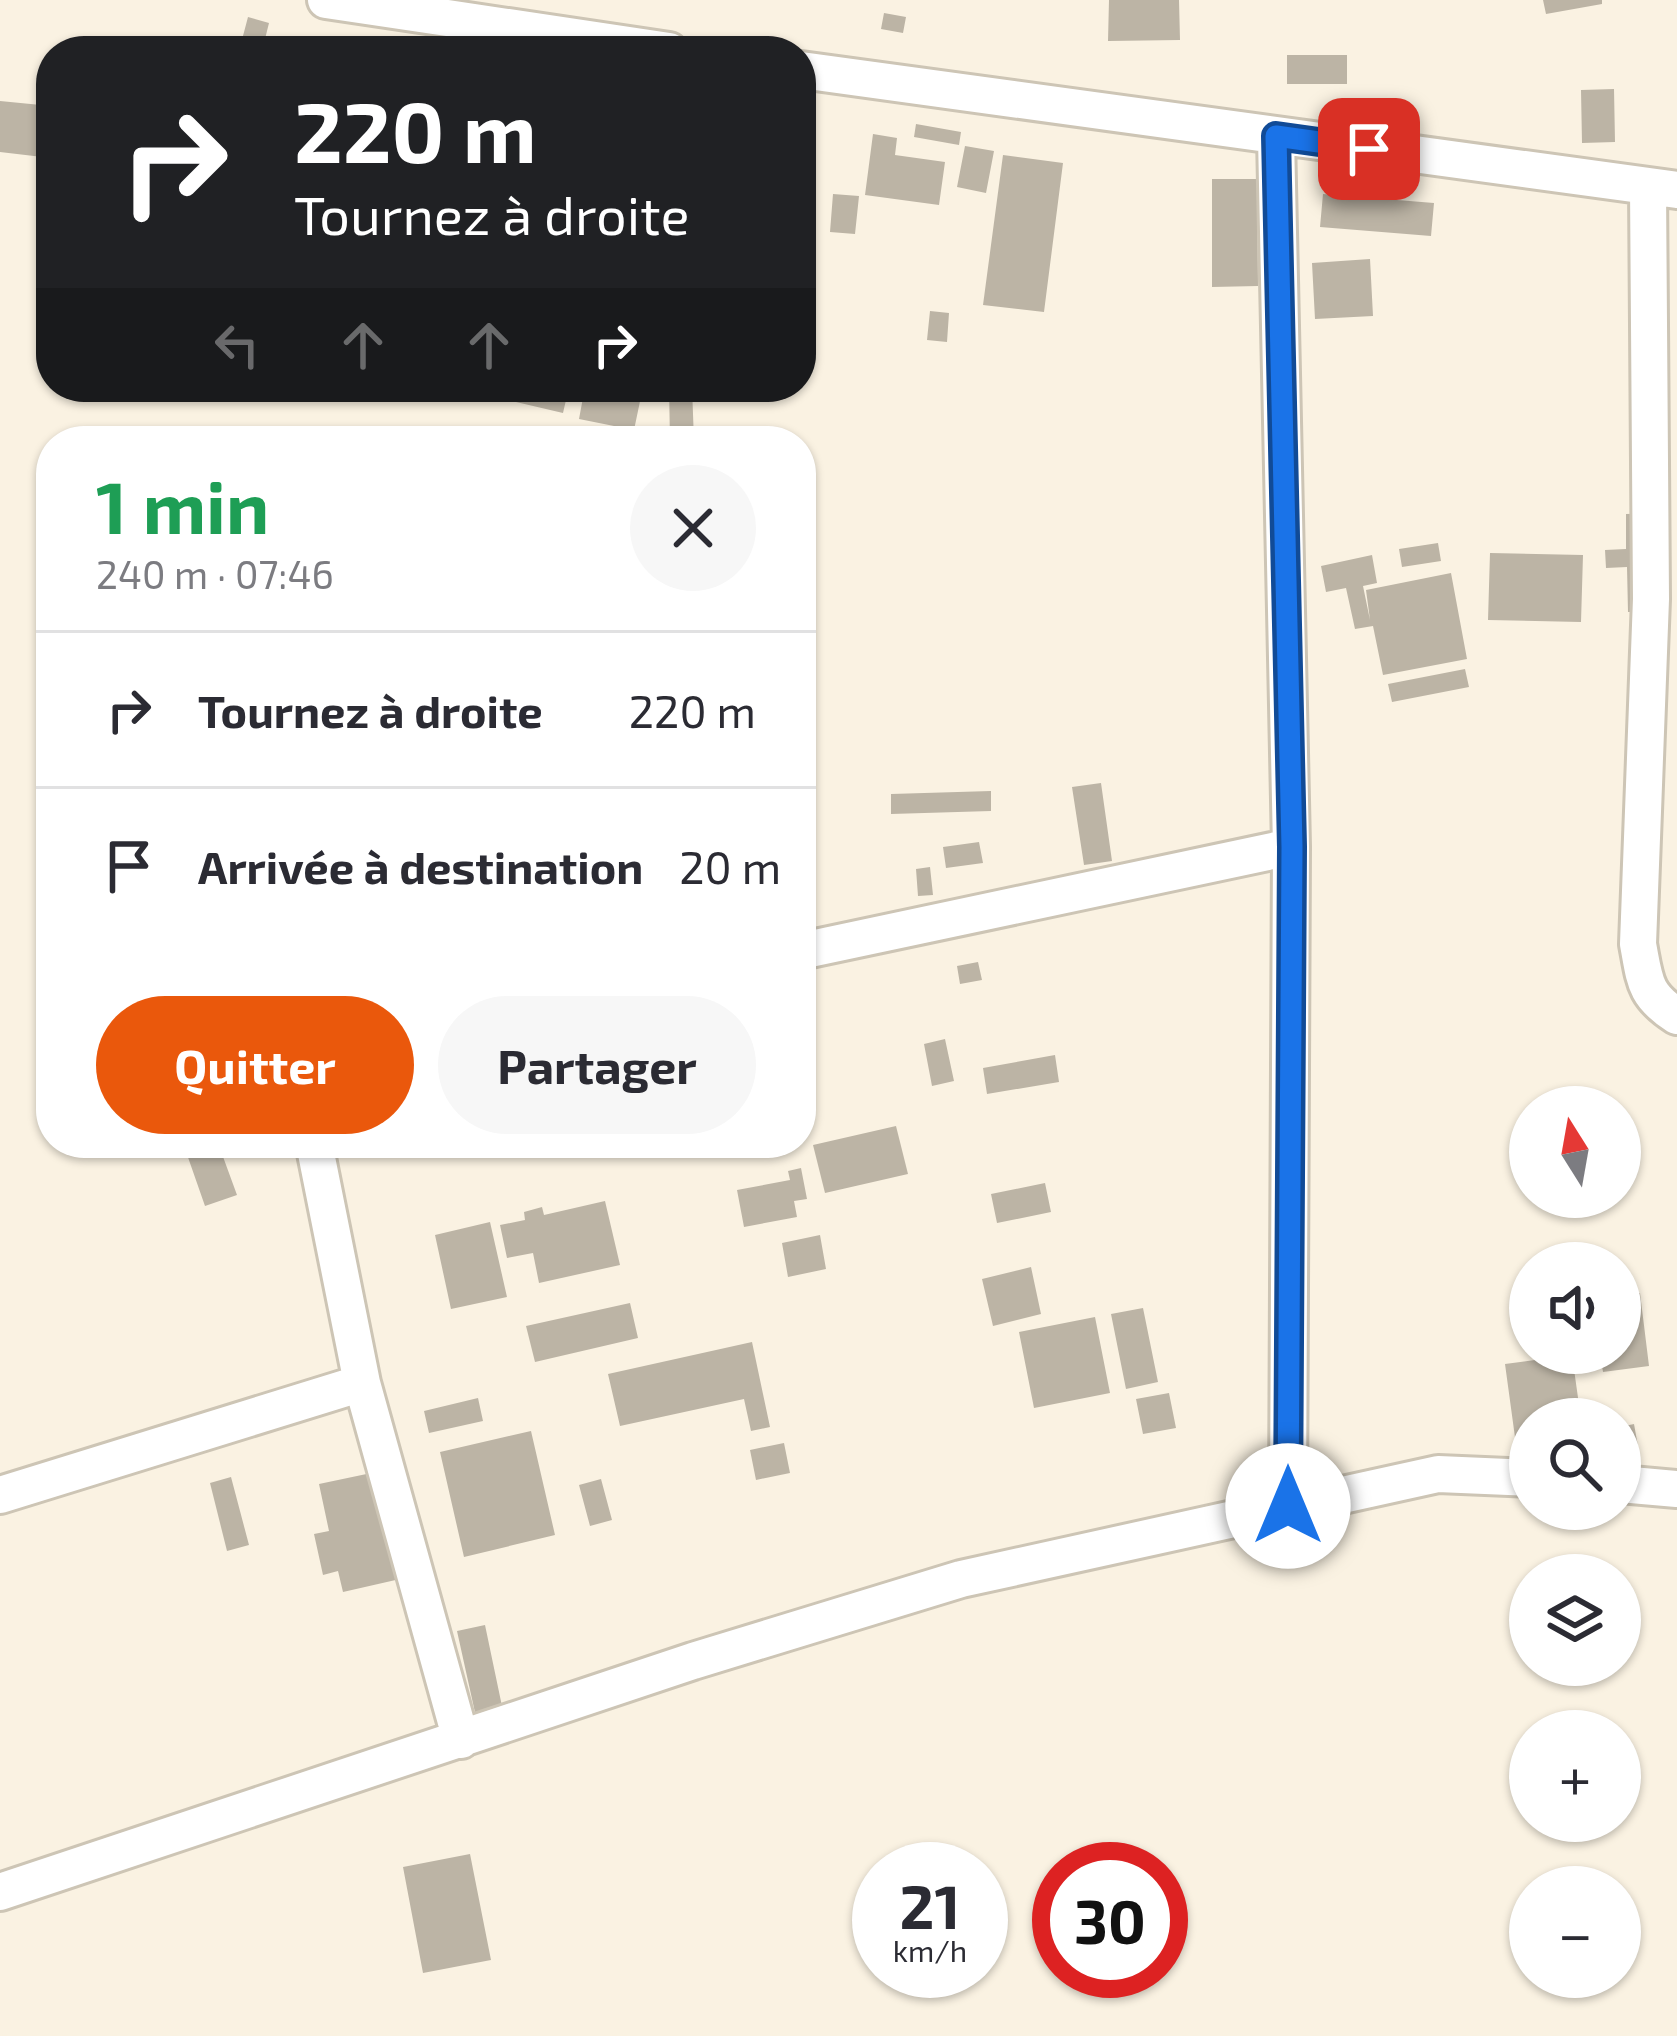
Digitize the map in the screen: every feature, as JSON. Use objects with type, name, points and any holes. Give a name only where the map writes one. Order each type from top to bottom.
[{"type":"street","points":[[326,0],[568,36]]},
{"type":"street","points":[[816,72],[1662,189],[1638,944],[1645,983],[1657,1003],[1677,1016]]},
{"type":"street","points":[[1276,136],[1292,847],[1288,1506]]},
{"type":"street","points":[[816,948],[1292,847]]},
{"type":"street","points":[[317,1158],[362,1383],[461,1740]]},
{"type":"street","points":[[0,1496],[362,1383]]},
{"type":"street","points":[[0,1892],[693,1661],[962,1579],[1438,1474],[1509,1477]]},
{"type":"street","points":[[1641,1486],[1677,1489]]},
{"type":"building","points":[[1109,0],[1179,0],[1180,40],[1108,41]]},
{"type":"building","points":[[1543,0],[1602,0],[1602,4],[1546,14]]},
{"type":"building","points":[[884,13],[906,17],[903,33],[881,29]]},
{"type":"building","points":[[248,17],[269,23],[266,36],[243,36]]},
{"type":"building","points":[[1287,55],[1347,55],[1347,84],[1287,84]]},
{"type":"building","points":[[1614,89],[1615,142],[1582,143],[1581,90]]},
{"type":"building","points":[[0,101],[36,105],[36,156],[0,152]]},
{"type":"building","points":[[916,124],[961,132],[959,145],[914,137]]},
{"type":"building","points":[[873,134],[897,138],[895,155],[945,162],[939,205],[865,195]]},
{"type":"building","points":[[965,146],[994,151],[986,193],[957,187]]},
{"type":"building","points":[[1003,155],[1063,163],[1044,312],[983,305]]},
{"type":"building","points":[[1212,179],[1257,179],[1258,286],[1212,287]]},
{"type":"building","points":[[833,194],[859,196],[855,234],[830,232]]},
{"type":"building","points":[[1323,194],[1434,203],[1431,236],[1320,227]]},
{"type":"building","points":[[1370,259],[1373,316],[1315,319],[1312,263]]},
{"type":"building","points":[[930,311],[949,313],[947,342],[927,340]]},
{"type":"building","points":[[516,402],[566,402],[563,413]]},
{"type":"building","points":[[582,402],[640,402],[635,426],[579,419]]},
{"type":"building","points":[[669,402],[693,402],[693,426],[670,426]]},
{"type":"building","points":[[1657,513],[1659,612],[1628,612],[1627,567],[1606,568],[1605,550],[1626,549],[1626,514]]},
{"type":"building","points":[[1438,543],[1441,561],[1402,567],[1399,549]]},
{"type":"building","points":[[1490,553],[1583,555],[1581,622],[1488,620]]},
{"type":"building","points":[[1372,555],[1377,583],[1363,586],[1370,620],[1366,590],[1451,573],[1467,659],[1383,675],[1373,626],[1355,629],[1346,588],[1326,592],[1321,566]]},
{"type":"building","points":[[1465,669],[1469,687],[1392,702],[1388,684]]},
{"type":"building","points":[[1101,783],[1112,861],[1084,865],[1072,787]]},
{"type":"building","points":[[991,791],[991,811],[891,814],[891,794]]},
{"type":"building","points":[[979,842],[983,863],[946,868],[943,847]]},
{"type":"building","points":[[930,867],[933,895],[918,896],[916,869]]},
{"type":"building","points":[[978,962],[982,980],[960,984],[957,966]]},
{"type":"building","points":[[945,1039],[954,1081],[932,1086],[924,1044]]},
{"type":"building","points":[[1055,1055],[1059,1082],[987,1094],[983,1068]]},
{"type":"building","points":[[896,1126],[908,1174],[825,1193],[816,1144]]},
{"type":"building","points":[[188,1158],[223,1158],[237,1195],[205,1206]]},
{"type":"building","points":[[801,1168],[807,1199],[794,1201],[797,1217],[744,1227],[737,1190],[790,1180],[788,1171]]},
{"type":"building","points":[[1045,1183],[1051,1212],[997,1223],[991,1194]]},
{"type":"building","points":[[605,1201],[620,1265],[539,1283],[533,1253],[507,1258],[500,1225],[525,1220],[524,1212],[542,1207],[544,1215]]},
{"type":"building","points":[[490,1222],[507,1297],[451,1309],[435,1235]]},
{"type":"building","points":[[820,1235],[826,1269],[788,1277],[782,1243]]},
{"type":"building","points":[[1031,1267],[1041,1314],[993,1326],[982,1279]]},
{"type":"building","points":[[1641,1301],[1649,1366],[1641,1367]]},
{"type":"building","points":[[630,1303],[638,1338],[535,1362],[526,1326]]},
{"type":"building","points":[[1143,1308],[1158,1382],[1126,1389],[1111,1314]]},
{"type":"building","points":[[1095,1317],[1110,1393],[1034,1408],[1019,1332]]},
{"type":"building","points":[[752,1342],[770,1427],[751,1431],[744,1399],[620,1426],[608,1374]]},
{"type":"building","points":[[1509,1363],[1509,1374],[1575,1374],[1578,1398],[1510,1398],[1505,1364]]},
{"type":"building","points":[[1169,1393],[1176,1428],[1143,1434],[1136,1399]]},
{"type":"building","points":[[478,1398],[483,1421],[429,1433],[424,1411]]},
{"type":"building","points":[[531,1431],[555,1535],[464,1557],[440,1452]]},
{"type":"building","points":[[784,1443],[790,1473],[756,1480],[750,1450]]},
{"type":"building","points":[[376,1472],[400,1579],[343,1592],[338,1571],[323,1575],[314,1534],[329,1531],[319,1484]]},
{"type":"building","points":[[231,1477],[249,1545],[227,1551],[210,1483]]},
{"type":"building","points":[[601,1479],[612,1520],[590,1526],[579,1485]]},
{"type":"building","points":[[485,1625],[503,1711],[476,1717],[457,1631]]},
{"type":"building","points":[[470,1854],[491,1960],[423,1973],[403,1867]]},
{"type":"route","points":[[1288,1506],[1292,847],[1276,136],[1369,149]]}]
